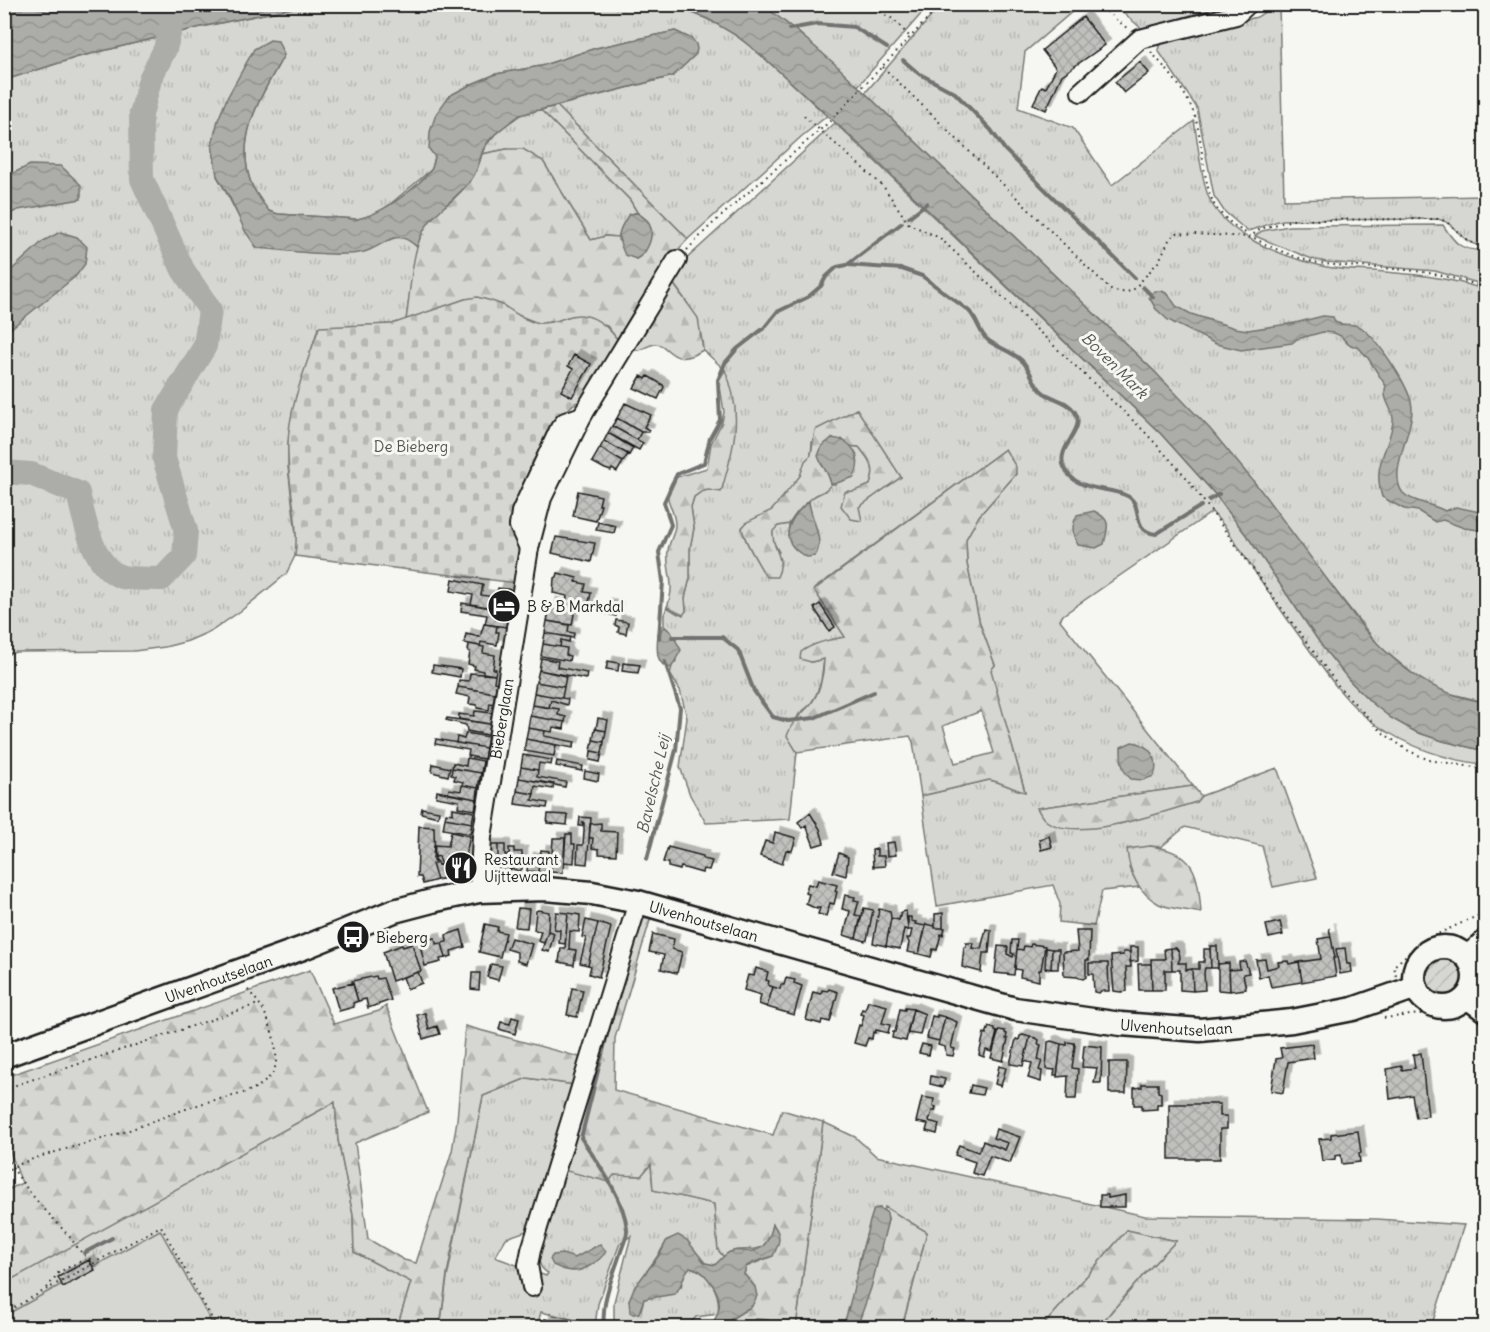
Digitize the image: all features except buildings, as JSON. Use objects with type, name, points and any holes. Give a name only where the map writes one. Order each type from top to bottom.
[{"type":"main road","name":"Ulvenhoutselaan","points":[[4,1056],[303,948],[394,911],[478,891],[545,889],[592,892],[638,902],[1015,1009],[1121,1024],[1200,1030],[1292,1021],[1353,1009],[1406,982]]},
{"type":"main road","points":[[1440,947],[1476,956],[1473,968],[1473,1001],[1452,1006],[1436,1006],[1423,998],[1406,982],[1414,977],[1421,958],[1440,947]]},
{"type":"street","points":[[1082,93],[1140,39],[1236,15],[1248,4]]},
{"type":"street","name":"Bieberglaan","points":[[478,891],[482,837],[529,548],[542,498],[582,416],[677,260]]},
{"type":"street","points":[[532,1287],[528,1265],[531,1250],[638,902]]},
{"type":"street","points":[[1476,956],[1485,938]]},
{"type":"path","points":[[864,4],[893,19],[910,37]]},
{"type":"path","points":[[677,260],[710,226],[829,122],[942,4]]},
{"type":"path","points":[[1097,4],[1140,39],[1179,84],[1196,121],[1215,205],[1233,224],[1250,237],[1318,263],[1431,273],[1460,279],[1485,288]]},
{"type":"path","points":[[883,67],[1111,290],[1128,292],[1134,289],[1159,261],[1170,238],[1177,233],[1250,237],[1260,229],[1292,220],[1438,219],[1447,221],[1466,241],[1485,246]]},
{"type":"path","points":[[804,116],[883,186],[909,224],[940,238],[1143,430],[1186,477],[1340,688],[1382,732],[1407,750],[1429,760],[1485,769]]},
{"type":"path","points":[[1406,982],[1394,972],[1394,966],[1422,941],[1485,912]]},
{"type":"path","points":[[1380,1019],[1438,1012],[1473,1001],[1476,956]]},
{"type":"path","points":[[1390,981],[1406,982]]},
{"type":"path","points":[[4,1172],[12,1167],[110,1137],[206,1103],[253,1090],[267,1080],[274,1072],[276,1063],[276,1050],[270,1025],[261,1006],[244,985]]},
{"type":"path","points":[[4,1089],[258,1003]]},
{"type":"path","points":[[4,1151],[28,1192],[72,1239],[81,1254],[90,1259],[90,1265]]},
{"type":"path","points":[[4,1313],[161,1226],[217,1328]]},
{"type":"path","points":[[45,1291],[59,1272],[87,1258]]},
{"type":"green space","points":[[672,4],[715,23],[739,38],[827,116],[688,239],[557,106],[673,76],[692,39],[675,31],[596,48],[541,66],[496,74],[449,96],[432,169],[382,211],[370,217],[357,219],[278,214],[268,211],[251,183],[246,149],[253,116],[266,87],[217,176],[251,239],[257,248],[399,236],[408,238],[417,247],[406,320],[392,324],[318,328],[292,415],[288,443],[288,467],[297,543],[295,556],[286,574],[213,630],[188,641],[134,651],[16,652],[5,655],[5,80],[78,57],[201,27],[307,5]]},
{"type":"green space","points":[[763,5],[929,5],[858,86],[799,33]]},
{"type":"green space","points":[[941,5],[1080,5],[1025,52],[1018,108],[1073,128],[1112,185],[1194,121],[1209,198],[1228,223],[1256,242],[1271,250],[1325,267],[1430,277],[1485,290],[1485,702],[1448,693],[1423,682],[1380,647],[1155,372],[865,93]]},
{"type":"green space","points":[[1115,5],[1223,5],[1143,30]]},
{"type":"green space","points":[[1275,5],[1279,5],[1284,200],[1485,196],[1485,246],[1470,242],[1445,221],[1438,219],[1286,220],[1247,231],[1224,211],[1214,196],[1197,108],[1158,50],[1160,42],[1257,17]]},
{"type":"green space","points":[[557,106],[688,239],[658,275],[617,339],[607,326],[567,317],[557,321],[538,323],[515,314],[500,304],[465,299],[406,320],[416,252],[424,227],[433,215],[465,187],[474,175],[482,154],[507,149],[523,149],[543,161],[591,240],[606,236],[618,237],[618,240],[636,259],[645,252],[648,243],[648,221],[541,110]]},
{"type":"green space","points":[[541,110],[630,200],[637,212],[629,215],[618,237],[606,236],[591,240],[543,161],[507,149],[482,154],[493,137],[511,121],[522,114]]},
{"type":"green space","points":[[835,123],[1161,434],[1214,493],[1250,540],[1324,649],[1371,702],[1391,718],[1416,732],[1485,751],[1485,764],[1456,760],[1414,746],[1387,732],[1355,707],[1337,688],[1275,602],[1226,528],[1212,512],[1063,615],[1060,620],[1193,786],[1037,808],[1120,824],[1196,802],[1201,796],[1277,768],[1317,878],[1273,887],[1262,846],[1185,827],[1161,847],[1150,846],[1129,868],[1139,887],[1102,891],[1094,926],[1059,922],[1060,904],[1053,885],[937,906],[921,796],[989,780],[1025,791],[990,670],[995,665],[980,624],[967,564],[966,539],[979,516],[1016,474],[1005,449],[814,589],[846,638],[812,645],[811,662],[824,659],[821,681],[816,695],[810,705],[799,714],[788,736],[797,752],[790,819],[706,823],[690,795],[680,767],[687,718],[680,690],[670,674],[676,661],[671,632],[664,626],[664,615],[667,607],[678,614],[686,611],[685,598],[690,578],[690,548],[694,528],[691,507],[694,497],[724,483],[725,370],[703,350],[697,321],[670,279],[683,262]],"holes":[[[856,409],[901,477],[859,507],[847,491],[854,492],[870,485],[873,473],[869,460],[859,447],[849,446],[857,455],[854,477],[831,484],[825,491],[812,497],[809,501],[810,515],[788,535],[789,524],[778,526],[773,530],[772,540],[779,552],[762,570],[745,539],[742,528],[773,509],[800,476],[811,456],[812,442]]]},
{"type":"green space","points":[[1443,225],[1455,242],[1464,248],[1485,250],[1485,285],[1435,271],[1326,262],[1312,259],[1255,236],[1262,231],[1289,226]]},
{"type":"green space","points":[[670,279],[698,318],[703,350],[692,355],[677,357],[664,347],[655,344],[640,350],[627,350]]},
{"type":"green space","name":"De Bieberg","points":[[477,297],[500,304],[523,318],[538,323],[573,316],[588,316],[601,323],[617,339],[583,401],[575,403],[564,413],[525,541],[517,583],[295,556],[296,528],[288,458],[289,429],[299,385],[319,327],[392,324]]},
{"type":"green space","points":[[725,370],[731,386],[736,416],[733,446],[721,492],[708,490],[701,492],[694,497],[691,507],[694,528],[690,548],[690,578],[685,598],[686,611],[683,615],[667,607],[671,591],[668,550],[675,526],[668,501],[668,491],[674,478],[707,468],[711,444],[722,422],[724,412],[719,380]]},
{"type":"green space","points":[[857,409],[901,477],[859,507],[862,521],[851,519],[841,506],[845,492],[870,485],[873,473],[869,460],[859,447],[849,446],[842,439],[821,464],[829,475],[831,484],[829,487],[805,504],[789,524],[778,526],[773,531],[774,543],[780,559],[780,570],[777,577],[766,577],[749,547],[742,528],[747,522],[772,510],[800,476],[805,461],[811,455],[815,430]]},
{"type":"green space","points":[[1005,449],[1016,467],[1016,474],[979,516],[966,539],[967,564],[980,624],[995,665],[991,670],[1025,792],[989,780],[921,796],[913,742],[910,736],[797,752],[787,736],[794,722],[816,695],[824,665],[824,659],[811,662],[800,659],[801,652],[828,640],[845,637],[814,590]],"holes":[[[981,711],[994,753],[955,763],[943,726]]]},
{"type":"green space","points":[[1193,786],[1201,796],[1196,802],[1141,819],[1096,828],[1075,829],[1057,826],[1044,819],[1037,808]]},
{"type":"green space","points":[[1150,846],[1177,853],[1191,866],[1198,886],[1201,913],[1159,904],[1145,894],[1135,881],[1127,849]]},
{"type":"green space","points":[[640,914],[651,917],[615,1038],[614,1090],[773,1135],[782,1110],[823,1122],[796,1327],[767,1327],[768,1320],[756,1319],[752,1327],[730,1325],[731,1319],[752,1306],[755,1287],[744,1274],[746,1267],[773,1256],[773,1225],[765,1245],[752,1250],[730,1252],[724,1257],[718,1250],[714,1204],[653,1190],[651,1164],[641,1176],[614,1175],[609,1182],[563,1170]]},
{"type":"green space","points":[[1444,960],[1457,965],[1462,978],[1457,991],[1444,996],[1431,991],[1426,978],[1431,965]]},
{"type":"green space","points":[[310,970],[334,1024],[379,1011],[386,1006],[428,1112],[355,1143],[368,1239],[404,1260],[416,1263],[452,1151],[465,1026],[583,1058],[575,1085],[527,1078],[483,1096],[447,1274],[440,1327],[397,1327],[411,1282],[354,1252],[353,1215],[338,1140],[335,1102],[5,1283],[5,1191],[22,1183],[5,1138],[5,1077]]},
{"type":"green space","points":[[527,1078],[575,1085],[532,1229],[506,1238],[495,1257],[546,1276],[548,1273],[541,1266],[538,1257],[563,1170],[641,1176],[651,1164],[653,1190],[714,1204],[718,1250],[724,1257],[715,1265],[705,1263],[697,1254],[667,1240],[629,1300],[641,1310],[644,1299],[681,1287],[685,1272],[690,1267],[703,1274],[713,1285],[718,1299],[718,1314],[696,1317],[687,1327],[614,1327],[614,1302],[631,1236],[620,1243],[598,1304],[595,1325],[541,1312],[537,1327],[440,1328],[447,1278],[483,1096]]},
{"type":"green space","points":[[335,1102],[338,1140],[353,1215],[354,1252],[411,1282],[397,1328],[5,1327],[4,1283]]},
{"type":"green space","points":[[823,1122],[855,1137],[876,1156],[1145,1216],[1377,1219],[1464,1225],[1431,1327],[1098,1327],[1176,1241],[1127,1230],[1042,1327],[902,1328],[927,1232],[885,1208],[884,1211],[880,1208],[874,1209],[860,1257],[854,1293],[843,1327],[796,1328]]},
{"type":"green space","points":[[885,1207],[927,1232],[902,1327],[857,1328],[888,1220],[887,1213],[884,1211]]},
{"type":"green space","points":[[160,1230],[214,1327],[5,1327],[4,1316]]},
{"type":"green space","points":[[1127,1230],[1176,1241],[1098,1327],[1042,1327]]},
{"type":"water","points":[[5,4],[307,5],[201,27],[78,57],[5,80]]},
{"type":"water","name":"Boven Mark","points":[[672,5],[763,5],[836,65],[1155,372],[1210,429],[1259,488],[1364,629],[1377,643],[1404,667],[1433,686],[1449,693],[1485,702],[1485,751],[1416,732],[1391,718],[1371,702],[1324,649],[1250,540],[1214,493],[1161,434],[861,146],[761,55],[737,36],[708,19]]},
{"type":"water","points":[[675,31],[692,39],[697,49],[696,54],[673,76],[520,115],[500,130],[483,150],[471,180],[433,217],[421,235],[417,247],[403,238],[397,238],[364,252],[353,254],[257,248],[245,231],[217,176],[212,144],[218,120],[227,98],[254,49],[270,40],[278,41],[284,55],[259,101],[248,132],[247,166],[251,183],[269,211],[278,214],[357,219],[366,217],[397,200],[431,170],[435,157],[429,149],[430,132],[436,114],[449,96],[496,74],[541,66],[596,48]]},
{"type":"water","points":[[30,165],[61,166],[81,185],[81,199],[18,210],[5,216],[5,177]]},
{"type":"water","points":[[637,213],[647,221],[651,237],[647,248],[636,259],[625,255],[619,234],[629,214]]},
{"type":"water","points":[[60,232],[77,237],[87,247],[85,264],[76,276],[5,333],[5,276],[43,241]]},
{"type":"water","points":[[1154,291],[1168,294],[1176,306],[1191,314],[1235,328],[1248,330],[1323,316],[1333,317],[1338,323],[1362,328],[1377,343],[1393,366],[1411,400],[1411,418],[1398,475],[1403,493],[1411,499],[1445,511],[1456,507],[1485,513],[1485,531],[1464,528],[1443,520],[1435,522],[1418,511],[1404,509],[1382,497],[1379,485],[1380,467],[1391,433],[1393,418],[1385,396],[1386,386],[1359,348],[1348,344],[1341,336],[1323,332],[1297,339],[1292,343],[1241,350],[1216,344],[1168,320],[1156,309],[1149,297]]},
{"type":"water","points":[[832,438],[846,442],[855,451],[857,457],[857,470],[854,477],[834,484],[831,484],[818,456],[822,446]]},
{"type":"water","points":[[809,501],[819,543],[815,556],[807,557],[791,544],[788,530],[795,515]]},
{"type":"water","points":[[1094,511],[1104,517],[1107,524],[1104,544],[1096,548],[1078,545],[1073,530],[1077,515]]},
{"type":"water","points":[[665,627],[671,632],[681,650],[671,668],[662,663],[658,655],[658,633]]},
{"type":"water","points":[[1132,742],[1144,746],[1152,754],[1156,764],[1154,776],[1143,780],[1131,779],[1123,769],[1121,747]]},
{"type":"water","points":[[880,1208],[887,1213],[888,1220],[871,1288],[857,1327],[843,1327],[869,1224],[874,1209]]},
{"type":"water","points":[[773,1224],[779,1236],[777,1247],[773,1256],[746,1267],[744,1274],[755,1287],[757,1296],[752,1306],[731,1319],[730,1325],[733,1327],[710,1327],[718,1311],[718,1295],[705,1275],[690,1267],[675,1294],[644,1299],[639,1313],[630,1312],[629,1300],[634,1288],[660,1254],[667,1240],[678,1235],[687,1240],[705,1263],[715,1265],[730,1252],[754,1251],[762,1247]]},
{"type":"water","points":[[600,1244],[606,1251],[603,1256],[581,1270],[563,1269],[553,1265],[550,1259],[553,1255],[562,1254],[575,1258]]},
{"type":"waterway","points":[[4,472],[31,474],[78,493],[86,527],[96,551],[110,570],[119,576],[162,579],[184,556],[186,531],[164,458],[166,410],[205,346],[210,310],[183,270],[142,179],[141,115],[150,79],[165,49],[177,4]]},
{"type":"waterway","points":[[789,29],[817,24],[854,27],[887,48]]},
{"type":"waterway","points":[[903,60],[918,73],[955,93],[991,130],[1005,150],[1135,278]]},
{"type":"waterway","name":"Bavelsche Leij","points":[[909,217],[927,203]]},
{"type":"waterway","name":"Bavelsche Leij","points":[[659,638],[663,581],[659,552],[671,525],[664,502],[677,474],[704,463],[710,438],[720,420],[718,380],[725,363],[737,349],[764,328],[777,312],[808,297],[837,267],[847,265],[902,223]]},
{"type":"waterway","points":[[848,265],[902,269],[922,276],[969,311],[986,338],[1020,359],[1041,390],[1069,405],[1075,412],[1078,419],[1077,425],[1062,460],[1069,475],[1083,484],[1117,492],[1131,499],[1135,504],[1139,522],[1147,532],[1156,534],[1201,506]]},
{"type":"waterway","points":[[1143,287],[1153,297]]},
{"type":"waterway","points":[[1209,500],[1219,494]]},
{"type":"waterway","points":[[672,637],[722,637],[738,650],[754,691],[773,717],[788,721],[814,718],[874,692]]},
{"type":"waterway","name":"Bavelsche Leij","points":[[647,859],[676,750],[680,708],[665,662]]},
{"type":"waterway","name":"Bavelsche Leij","points":[[604,1328],[606,1298],[627,1229],[616,1193],[581,1138],[609,1027]]},
{"type":"waterway","points":[[84,1253],[112,1238]]},
{"type":"place","name":"B & B Markdal","points":[[504,606]]},
{"type":"place","name":"Restaurant Uijttewaal","points":[[461,868]]},
{"type":"place","name":"Bieberg","points":[[353,937]]}]
